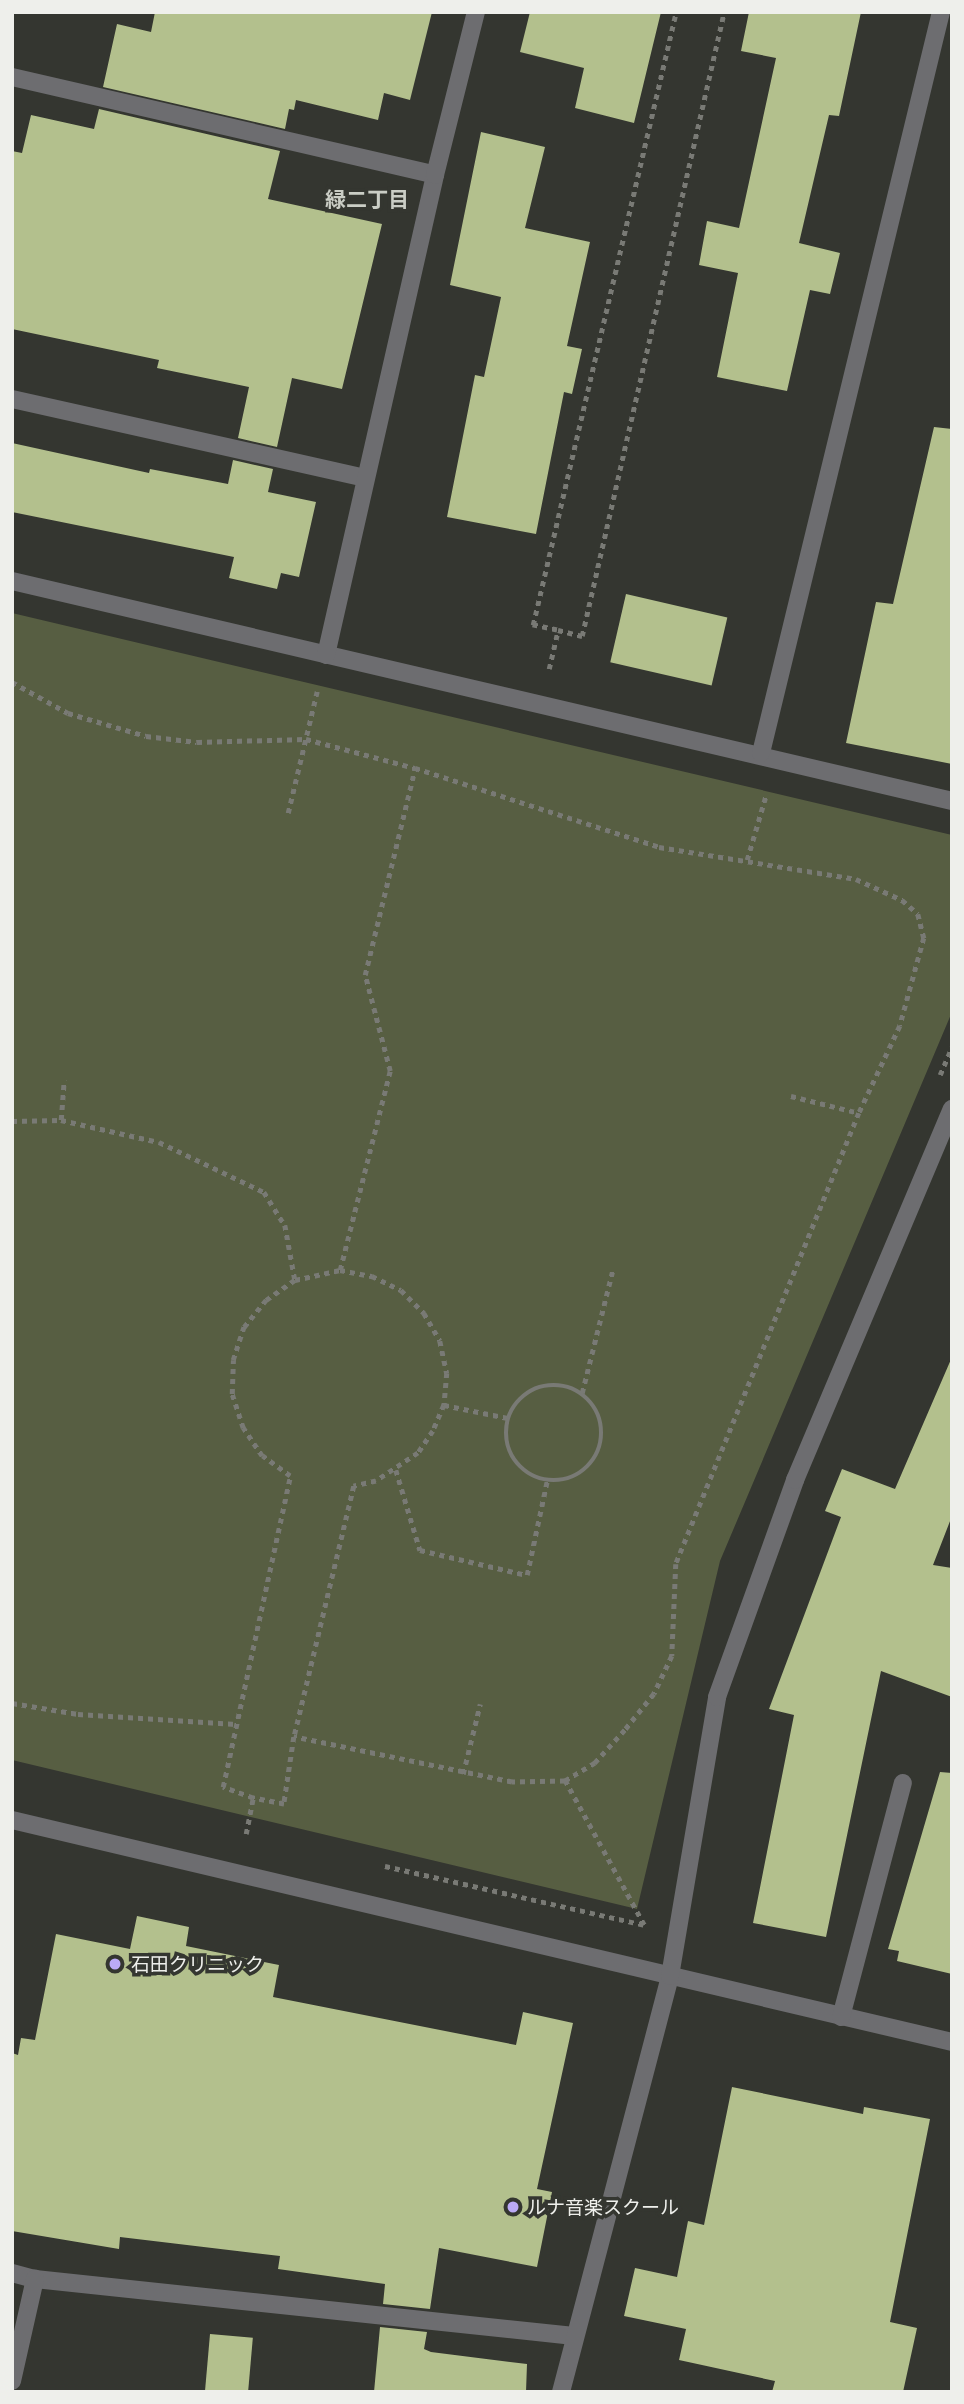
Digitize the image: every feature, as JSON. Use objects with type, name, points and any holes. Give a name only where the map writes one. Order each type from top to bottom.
[{"type":"street","points":[[326,655],[435,175],[475,12]]},
{"type":"street","points":[[769,756],[941,12]]},
{"type":"street","points":[[12,77],[435,175]]},
{"type":"street","points":[[12,400],[365,478]]},
{"type":"street","points":[[12,581],[769,756],[952,801]]},
{"type":"street","points":[[561,2392],[670,1976],[717,1697],[795,1480],[952,1109]]},
{"type":"street","points":[[841,2017],[903,1783]]},
{"type":"street","points":[[12,1820],[952,2042]]},
{"type":"street","points":[[12,2273],[35,2279],[574,2336]]},
{"type":"street","points":[[12,2381],[35,2279]]},
{"type":"path","points":[[676,12],[533,625],[582,636],[724,12]]},
{"type":"path","points":[[540,704],[558,630]]},
{"type":"path","points":[[288,813],[326,655]]},
{"type":"path","points":[[12,682],[68,713],[146,736],[197,742],[306,738],[415,768],[659,847],[856,879],[902,900],[918,914],[925,938],[900,1026],[859,1113],[676,1564],[672,1656],[654,1693],[625,1730],[595,1763],[565,1781],[512,1783],[294,1737]]},
{"type":"path","points":[[747,860],[769,756]]},
{"type":"path","points":[[340,1270],[390,1072],[365,975],[415,768]]},
{"type":"path","points":[[61,1120],[64,1080]]},
{"type":"path","points":[[791,1096],[859,1113]]},
{"type":"path","points":[[12,1121],[61,1120],[159,1142],[264,1192],[285,1225],[295,1280]]},
{"type":"path","points":[[582,1393],[613,1269]]},
{"type":"path","points":[[340,1270],[372,1276],[392,1285],[424,1313],[440,1341],[447,1373],[444,1405],[433,1431],[418,1453],[376,1481],[354,1486],[294,1737],[284,1804],[253,1798],[223,1787],[290,1476],[262,1456],[243,1428],[232,1394],[233,1360],[244,1327],[266,1300],[295,1280],[340,1270]]},
{"type":"path","points":[[561,1385],[582,1393],[597,1409],[603,1430],[600,1451],[587,1469],[569,1480],[547,1481],[528,1474],[512,1459],[506,1439],[508,1418],[520,1398],[539,1386],[561,1385]]},
{"type":"path","points":[[444,1405],[508,1418]]},
{"type":"path","points":[[396,1470],[420,1550],[527,1575],[547,1481]]},
{"type":"path","points":[[12,1703],[78,1714],[236,1724]]},
{"type":"path","points":[[463,1774],[480,1704]]},
{"type":"path","points":[[379,1865],[643,1925],[565,1781]]},
{"type":"path","points":[[246,1834],[253,1798]]},
{"type":"path","points":[[233,1831],[260,1838]]},
{"type":"green space","points":[[12,613],[952,835],[952,1012],[720,1561],[637,1909],[12,1760]]},
{"type":"building","points":[[155,12],[432,12],[410,100],[384,93],[378,120],[296,100],[294,110],[289,109],[285,129],[103,87],[117,24],[151,32]]},
{"type":"building","points":[[530,12],[661,12],[634,123],[575,108],[584,68],[520,52]]},
{"type":"building","points":[[749,12],[861,12],[839,116],[829,115],[799,243],[840,253],[830,294],[810,290],[787,391],[717,377],[738,273],[699,265],[707,221],[739,228],[776,58],[741,51]]},
{"type":"building","points":[[99,109],[280,151],[268,199],[382,224],[342,389],[292,378],[277,447],[238,438],[249,387],[157,368],[159,360],[12,329],[12,151],[22,153],[31,115],[94,129]]},
{"type":"building","points":[[481,132],[545,147],[525,228],[590,242],[567,346],[582,349],[572,394],[564,392],[536,534],[447,517],[475,375],[484,377],[501,297],[450,285]]},
{"type":"building","points":[[934,427],[952,429],[952,764],[846,743],[876,602],[893,604]]},
{"type":"building","points":[[12,443],[149,473],[150,469],[228,484],[233,460],[273,469],[268,492],[316,502],[299,577],[281,573],[277,589],[229,578],[234,557],[12,512]]},
{"type":"building","points":[[626,594],[727,617],[712,686],[610,662]]},
{"type":"building","points":[[952,1357],[952,1516],[933,1565],[952,1568],[952,1697],[881,1671],[826,1937],[753,1923],[794,1715],[769,1709],[841,1517],[825,1511],[842,1469],[895,1489]]},
{"type":"building","points":[[940,1772],[952,1773],[952,1974],[897,1961],[899,1951],[888,1949]]},
{"type":"building","points":[[137,1916],[189,1927],[186,1946],[279,1965],[273,1997],[516,2045],[523,2012],[573,2023],[537,2189],[552,2192],[537,2267],[439,2248],[430,2309],[383,2304],[385,2284],[278,2269],[280,2256],[120,2237],[119,2249],[12,2231],[12,2053],[18,2055],[21,2038],[35,2040],[56,1934],[130,1949]]},
{"type":"building","points":[[732,2087],[863,2114],[864,2107],[930,2119],[890,2322],[917,2328],[903,2392],[772,2392],[775,2381],[679,2360],[686,2329],[624,2316],[635,2268],[677,2277],[688,2221],[704,2225]]},
{"type":"building","points":[[380,2327],[427,2332],[424,2349],[431,2352],[527,2364],[526,2392],[374,2392]]},
{"type":"building","points":[[210,2334],[253,2338],[248,2392],[205,2392]]},
{"type":"place","name":"石田クリニック","points":[[115,1964]]},
{"type":"place","name":"ルナ音楽スクール","points":[[513,2207]]},
{"type":"district","name":"緑二丁目","points":[[367,199]]}]
